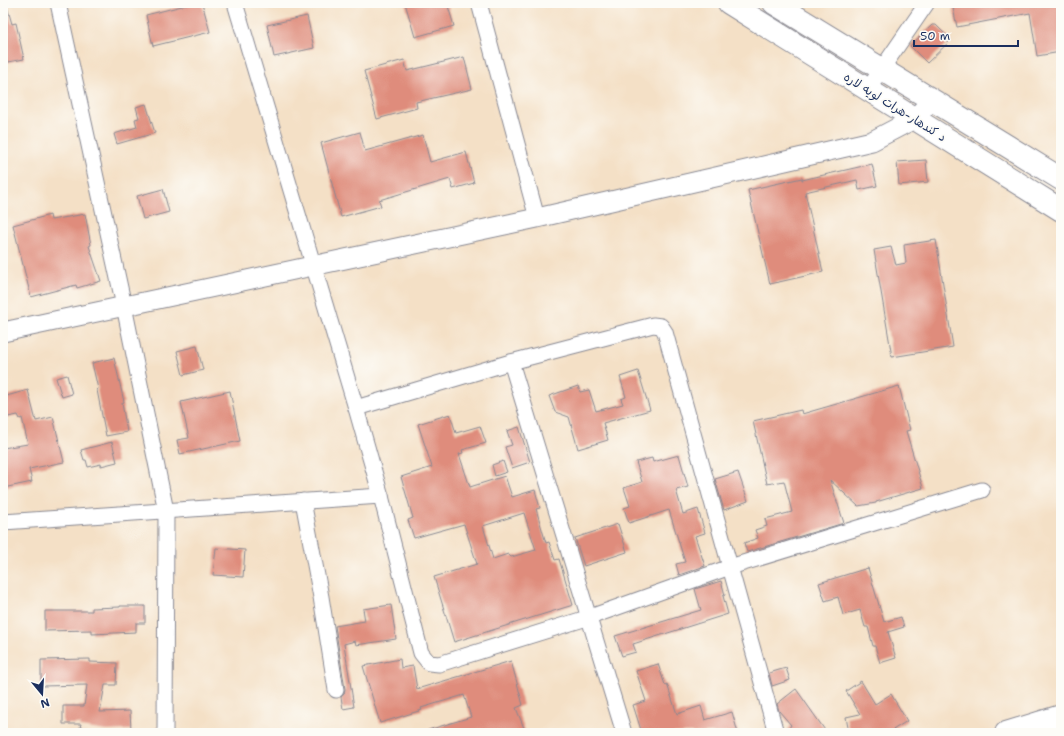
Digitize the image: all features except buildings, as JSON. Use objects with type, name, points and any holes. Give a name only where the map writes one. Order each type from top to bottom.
[{"type":"main road","name":"د کندهار-هرات لويه لاره","points":[[729,3],[1061,210]]},
{"type":"main road","name":"د کندهار-هرات لويه لاره","points":[[774,3],[1061,179]]},
{"type":"main road","points":[[1006,733],[1061,716]]},
{"type":"street","points":[[58,3],[124,306],[166,511],[165,733]]},
{"type":"street","points":[[235,3],[356,408],[381,496],[421,653],[429,664],[439,664],[590,617],[730,567],[982,490]]},
{"type":"street","points":[[479,3],[537,218]]},
{"type":"street","points":[[868,89],[927,3]]},
{"type":"street","points":[[3,332],[537,218],[872,141],[914,119],[932,100]]},
{"type":"street","points":[[356,408],[511,362],[653,325],[660,326],[665,332],[776,733]]},
{"type":"street","points":[[511,362],[590,617],[624,733]]},
{"type":"street","points":[[3,522],[381,496]]},
{"type":"street","points":[[303,501],[321,597],[336,690]]}]
